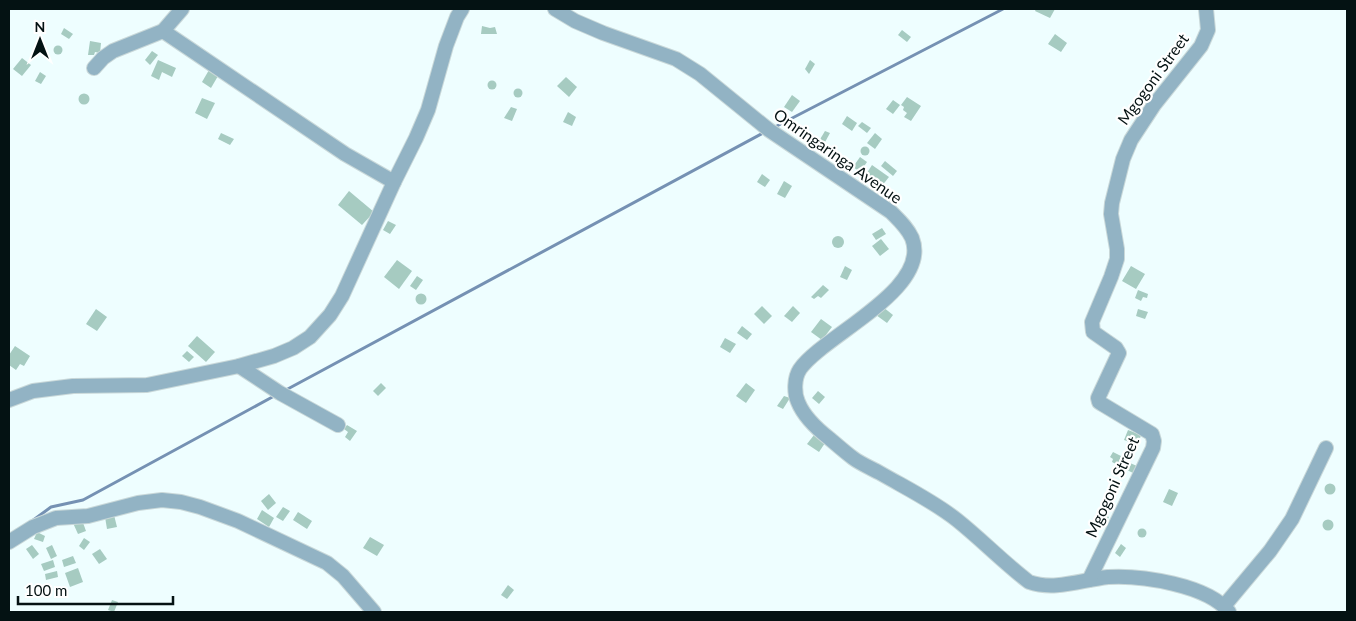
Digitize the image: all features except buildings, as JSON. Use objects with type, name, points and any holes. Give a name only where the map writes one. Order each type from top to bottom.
[{"type":"street","points":[[94,68],[113,51],[163,31],[182,9]]},
{"type":"street","points":[[9,400],[33,392],[72,386],[147,385],[239,366],[274,356],[293,348],[310,337],[330,315],[342,296],[428,110],[446,46],[462,9]]},
{"type":"street","name":"Omringaringa Avenue","points":[[555,9],[575,21],[684,64],[700,74],[769,130],[890,212],[906,226],[913,239],[913,263],[904,280],[890,295],[814,355],[800,369],[796,376],[795,384],[798,402],[807,418],[854,459],[931,502],[957,520],[1029,582],[1040,586],[1052,586],[1110,577],[1134,578],[1162,582],[1203,594],[1227,609]]},
{"type":"street","name":"Mgogoni Street","points":[[1089,580],[1153,448],[1154,440],[1152,434],[1102,404],[1098,398],[1119,353],[1116,348],[1093,332],[1091,328],[1117,259],[1111,214],[1112,203],[1123,159],[1131,140],[1154,105],[1201,46],[1208,30],[1208,14],[1206,9]]},
{"type":"street","points":[[163,31],[345,154],[394,182]]},
{"type":"street","points":[[239,366],[280,393],[338,425]]},
{"type":"street","points":[[1227,609],[1292,519],[1326,448]]},
{"type":"street","points":[[9,542],[33,528],[56,518],[88,516],[138,503],[162,500],[180,502],[238,521],[327,563],[343,576],[374,612]]},
{"type":"waterway","points":[[773,128],[1003,9]]},
{"type":"waterway","points":[[284,391],[765,132]]},
{"type":"waterway","points":[[32,521],[51,507],[83,500],[276,395]]}]
